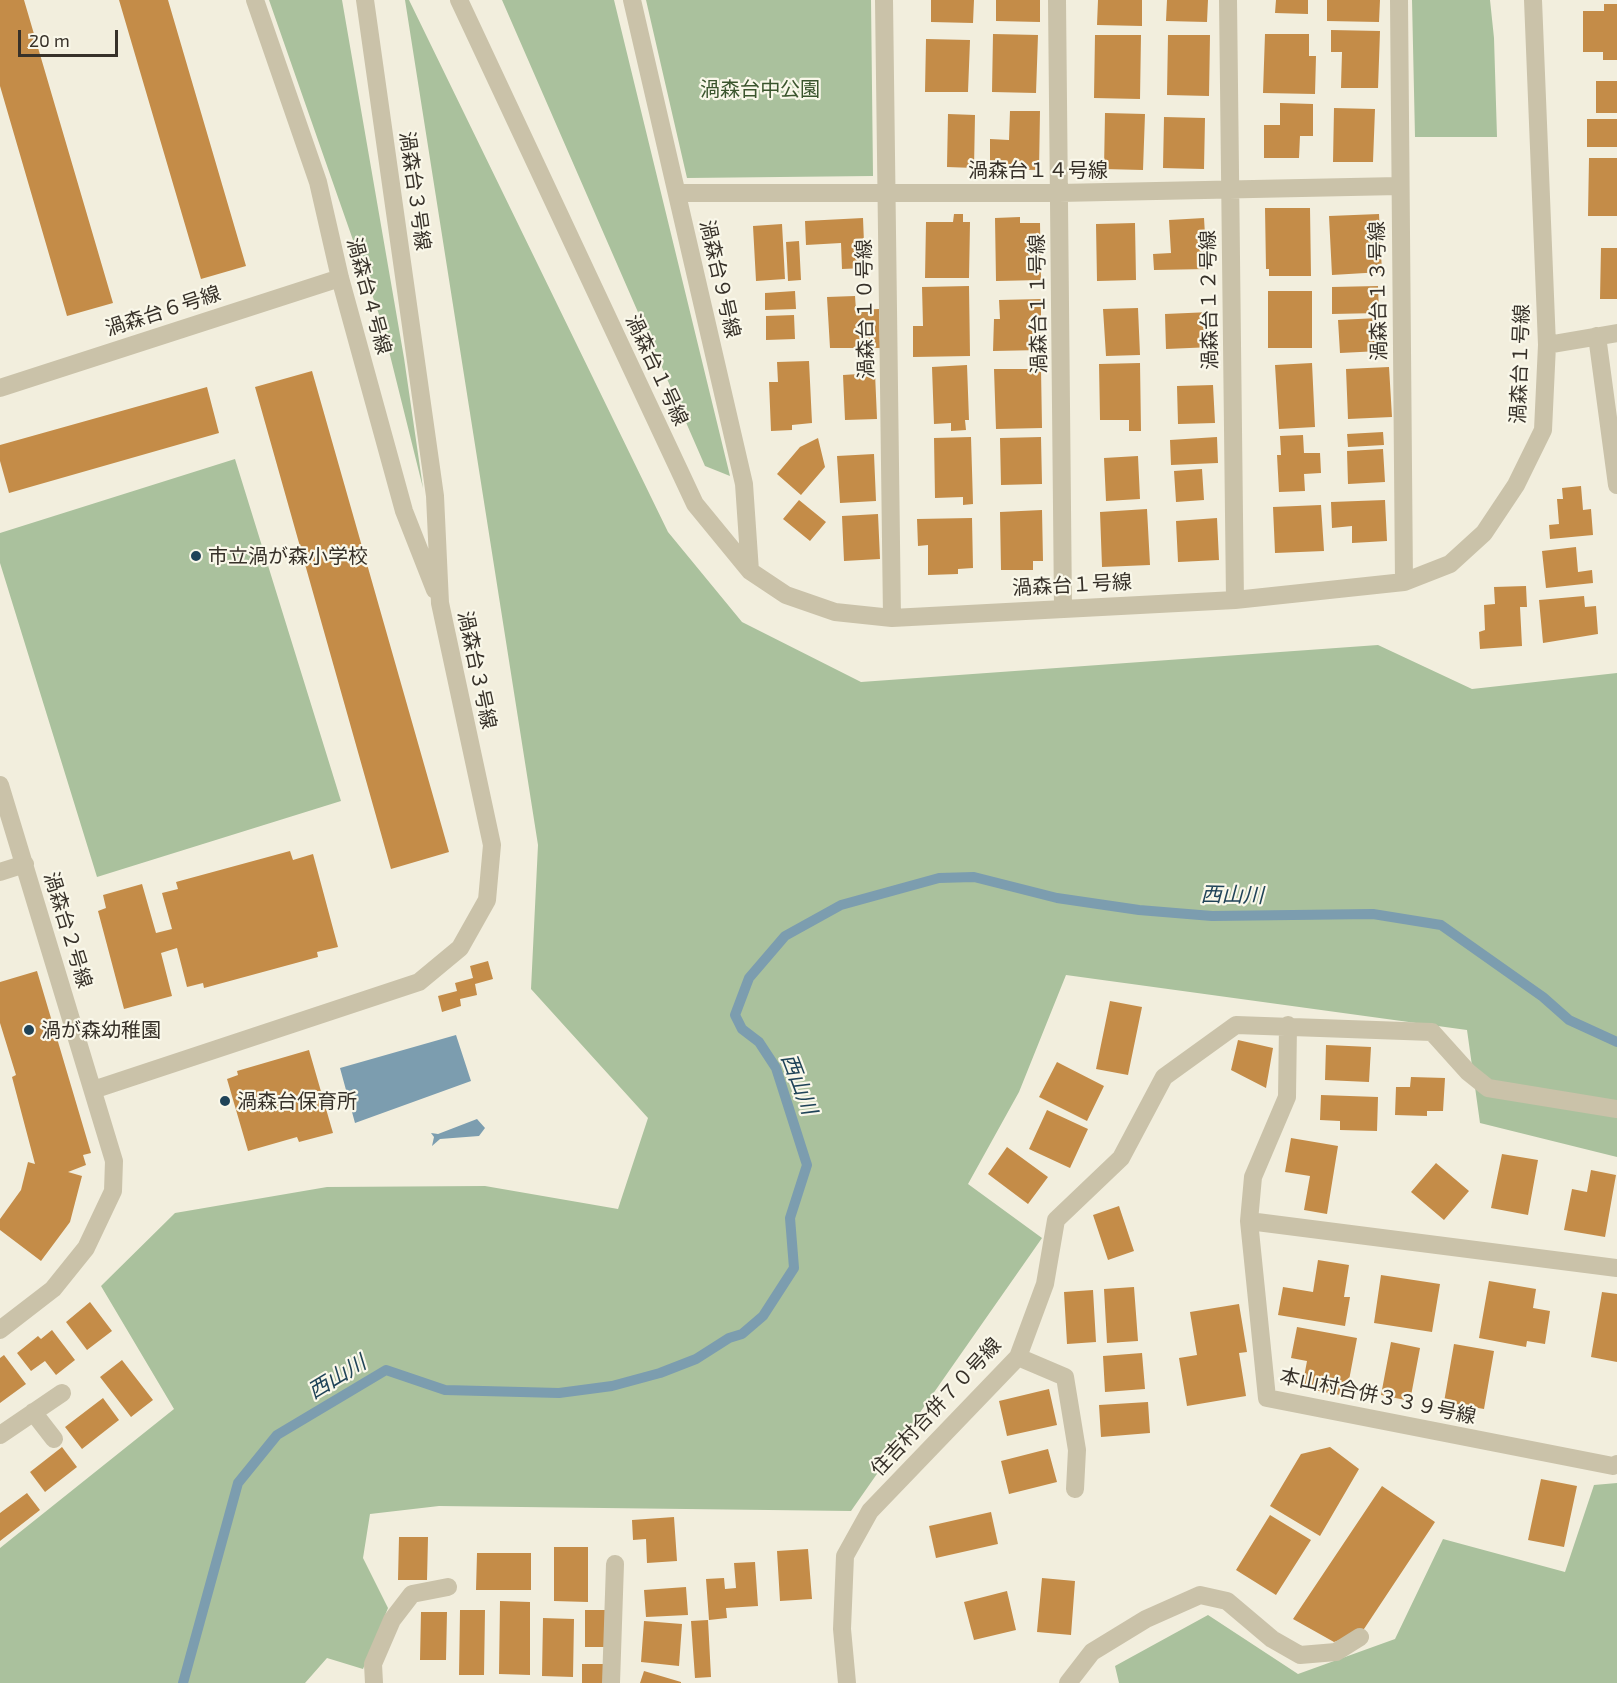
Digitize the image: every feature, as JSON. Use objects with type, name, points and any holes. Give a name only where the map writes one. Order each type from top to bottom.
[{"type":"street","name":"渦森台４号線","points":[[255,0],[318,182],[340,278],[404,511],[440,603]]},
{"type":"street","name":"渦森台３号線","points":[[93,1090],[419,982],[460,948],[487,900],[492,845],[440,603],[435,496],[365,0]]},
{"type":"street","name":"渦森台１号線","points":[[459,0],[695,504],[750,571],[786,595],[825,608],[892,618],[1235,600],[1404,582],[1450,564],[1484,533],[1516,485],[1543,430],[1547,345],[1533,0]]},
{"type":"street","name":"渦森台９号線","points":[[632,0],[744,484],[750,571]]},
{"type":"street","name":"渦森台１０号線","points":[[884,0],[892,618]]},
{"type":"street","name":"渦森台１１号線","points":[[1057,0],[1063,608]]},
{"type":"street","name":"渦森台１２号線","points":[[1228,0],[1235,600]]},
{"type":"street","name":"渦森台１３号線","points":[[1399,0],[1404,582]]},
{"type":"street","name":"渦森台１４号線","points":[[677,193],[1059,193],[1399,186]]},
{"type":"street","name":"渦森台６号線","points":[[0,388],[340,278]]},
{"type":"street","points":[[1547,345],[1617,333]]},
{"type":"street","points":[[1597,336],[1617,485]]},
{"type":"street","name":"渦森台２号線","points":[[0,786],[114,1161],[113,1191],[86,1248],[53,1289],[0,1330]]},
{"type":"street","points":[[0,872],[25,864]]},
{"type":"street","name":"住吉村合併７０号線","points":[[847,1683],[842,1629],[844,1556],[870,1511],[1018,1357],[1045,1284],[1056,1220],[1121,1158],[1164,1077],[1236,1025],[1288,1025],[1432,1032],[1468,1072],[1488,1088],[1617,1109]]},
{"type":"street","name":"本山村合併３３９号線","points":[[1288,1025],[1287,1097],[1253,1177],[1249,1221],[1267,1398],[1613,1466],[1617,1464]]},
{"type":"street","points":[[1249,1221],[1617,1268]]},
{"type":"street","points":[[1018,1357],[1065,1377],[1077,1450],[1075,1489]]},
{"type":"street","points":[[0,1435],[62,1393]]},
{"type":"street","points":[[33,1412],[54,1439]]},
{"type":"street","points":[[611,1683],[615,1564]]},
{"type":"street","points":[[374,1683],[373,1664],[392,1620],[412,1594],[448,1587]]},
{"type":"street","points":[[1068,1683],[1092,1652],[1146,1619],[1200,1595],[1227,1600],[1272,1639],[1300,1655],[1335,1652],[1360,1637]]},
{"type":"green space","points":[[269,0],[342,0],[404,358],[423,488],[382,323]]},
{"type":"green space","points":[[405,0],[409,0],[668,532],[742,622],[861,682],[1378,645],[1472,689],[1617,673],[1617,1157],[1480,1123],[1467,1030],[1066,975],[1019,1092],[968,1184],[1042,1238],[851,1511],[439,1506],[370,1514],[363,1558],[388,1608],[363,1669],[327,1658],[305,1683],[0,1683],[0,1548],[174,1409],[101,1286],[175,1213],[327,1187],[485,1186],[618,1209],[648,1118],[531,989],[538,845]]},
{"type":"green space","points":[[502,0],[614,0],[730,476],[705,466]]},
{"type":"green space","name":"渦森台中公園","points":[[646,0],[871,0],[873,176],[687,178]]},
{"type":"green space","points":[[1412,0],[1490,0],[1494,38],[1497,137],[1415,137]]},
{"type":"green space","points":[[235,459],[341,801],[97,877],[0,563],[0,533]]},
{"type":"green space","points":[[1617,1483],[1617,1683],[1119,1683],[1115,1666],[1208,1615],[1298,1674],[1395,1639],[1443,1539],[1565,1572],[1594,1485]]},
{"type":"water","points":[[456,1035],[471,1081],[355,1123],[340,1068]]},
{"type":"water","points":[[477,1119],[485,1128],[479,1136],[440,1139],[432,1146],[434,1137],[431,1133],[438,1134]]},
{"type":"building","points":[[0,0],[24,0],[113,303],[67,316],[0,86]]},
{"type":"building","points":[[119,0],[168,0],[246,266],[201,279]]},
{"type":"building","points":[[931,0],[974,0],[973,23],[931,22]]},
{"type":"building","points":[[996,0],[1040,0],[1040,22],[996,21]]},
{"type":"building","points":[[1098,0],[1142,0],[1142,26],[1097,25]]},
{"type":"building","points":[[1167,0],[1208,0],[1207,22],[1166,21]]},
{"type":"building","points":[[1276,0],[1308,0],[1308,14],[1275,13]]},
{"type":"building","points":[[1327,0],[1380,0],[1379,22],[1327,21]]},
{"type":"building","points":[[1604,4],[1617,4],[1617,60],[1603,60],[1603,52],[1583,52],[1583,11],[1604,11]]},
{"type":"building","points":[[1331,30],[1380,31],[1378,88],[1341,88],[1342,52],[1331,52]]},
{"type":"building","points":[[993,34],[1038,35],[1036,93],[992,92]]},
{"type":"building","points":[[1265,34],[1309,34],[1309,56],[1316,56],[1315,94],[1263,93]]},
{"type":"building","points":[[1095,35],[1141,35],[1140,99],[1094,98]]},
{"type":"building","points":[[1168,35],[1210,35],[1209,96],[1167,95]]},
{"type":"building","points":[[926,39],[970,40],[968,92],[925,92]]},
{"type":"building","points":[[1596,81],[1617,81],[1617,113],[1596,113]]},
{"type":"building","points":[[1280,103],[1313,104],[1313,136],[1300,136],[1299,158],[1264,158],[1264,125],[1280,125]]},
{"type":"building","points":[[1334,108],[1375,109],[1373,162],[1333,162]]},
{"type":"building","points":[[1010,111],[1040,111],[1039,170],[990,169],[990,139],[1009,140]]},
{"type":"building","points":[[1105,113],[1145,114],[1143,170],[1104,169]]},
{"type":"building","points":[[948,114],[975,115],[974,168],[947,167]]},
{"type":"building","points":[[1164,117],[1205,118],[1204,169],[1163,168]]},
{"type":"building","points":[[1587,119],[1617,119],[1617,147],[1587,147]]},
{"type":"building","points":[[1589,158],[1617,158],[1617,216],[1588,216]]},
{"type":"building","points":[[1265,208],[1310,208],[1311,276],[1269,276],[1269,269],[1266,269]]},
{"type":"building","points":[[954,214],[963,214],[963,222],[970,222],[969,278],[925,278],[926,222],[953,222]]},
{"type":"building","points":[[1379,214],[1382,272],[1332,275],[1329,216]]},
{"type":"building","points":[[1020,217],[1020,223],[1040,223],[1041,280],[996,281],[995,218]]},
{"type":"building","points":[[863,218],[865,268],[842,269],[841,243],[806,245],[805,221]]},
{"type":"building","points":[[1204,218],[1207,269],[1154,270],[1153,254],[1171,253],[1169,220]]},
{"type":"building","points":[[1135,223],[1136,280],[1097,281],[1096,224]]},
{"type":"building","points":[[782,224],[785,279],[756,281],[753,226]]},
{"type":"building","points":[[799,241],[801,280],[788,281],[786,242]]},
{"type":"building","points":[[1601,248],[1617,248],[1617,299],[1600,299]]},
{"type":"building","points":[[969,286],[970,356],[913,357],[913,326],[923,326],[922,287]]},
{"type":"building","points":[[1378,286],[1379,313],[1332,314],[1332,287]]},
{"type":"building","points":[[795,291],[796,309],[765,310],[765,293]]},
{"type":"building","points":[[1268,291],[1312,291],[1312,348],[1268,348]]},
{"type":"building","points":[[855,296],[856,310],[879,309],[880,348],[830,348],[827,297]]},
{"type":"building","points":[[1041,299],[1041,350],[993,351],[994,319],[1000,319],[999,300]]},
{"type":"building","points":[[1138,308],[1140,355],[1106,356],[1103,309]]},
{"type":"building","points":[[1211,312],[1213,347],[1166,349],[1165,314]]},
{"type":"building","points":[[794,315],[795,339],[766,340],[766,316]]},
{"type":"building","points":[[1378,318],[1380,351],[1340,353],[1338,320]]},
{"type":"building","points":[[809,361],[812,423],[792,425],[792,430],[771,431],[769,382],[778,382],[777,362]]},
{"type":"building","points":[[1140,363],[1141,431],[1129,431],[1129,420],[1100,420],[1099,364]]},
{"type":"building","points":[[1312,363],[1315,427],[1279,429],[1275,365]]},
{"type":"building","points":[[967,365],[969,420],[965,420],[966,430],[951,431],[951,423],[934,424],[932,367]]},
{"type":"building","points":[[1389,367],[1392,417],[1348,419],[1346,369]]},
{"type":"building","points":[[994,369],[1041,369],[1042,428],[996,429]]},
{"type":"building","points":[[312,371],[449,852],[391,869],[255,387]]},
{"type":"building","points":[[875,373],[877,419],[845,420],[843,375]]},
{"type":"building","points":[[1213,385],[1215,423],[1178,424],[1177,386]]},
{"type":"building","points":[[207,387],[219,433],[9,493],[0,461],[0,445]]},
{"type":"building","points":[[1383,432],[1384,445],[1348,447],[1347,434]]},
{"type":"building","points":[[1303,435],[1304,453],[1320,453],[1321,473],[1304,474],[1305,491],[1279,492],[1277,455],[1281,455],[1280,436]]},
{"type":"building","points":[[971,437],[973,504],[963,505],[963,497],[935,498],[934,438]]},
{"type":"building","points":[[1041,437],[1042,484],[1001,485],[1000,438]]},
{"type":"building","points":[[1217,437],[1218,463],[1171,465],[1170,440]]},
{"type":"building","points":[[818,438],[825,467],[801,495],[777,474],[800,447]]},
{"type":"building","points":[[1383,449],[1385,482],[1348,484],[1347,451]]},
{"type":"building","points":[[874,454],[876,501],[840,503],[837,456]]},
{"type":"building","points":[[1138,456],[1140,499],[1106,501],[1104,458]]},
{"type":"building","points":[[1202,469],[1204,500],[1176,502],[1174,471]]},
{"type":"building","points":[[1581,486],[1583,510],[1591,509],[1593,535],[1550,539],[1549,525],[1559,524],[1557,499],[1563,499],[1562,488]]},
{"type":"building","points":[[799,500],[826,522],[810,541],[783,519]]},
{"type":"building","points":[[1385,500],[1387,541],[1352,543],[1352,526],[1332,528],[1331,502]]},
{"type":"building","points":[[1321,505],[1324,551],[1275,553],[1273,507]]},
{"type":"building","points":[[1147,509],[1150,565],[1102,567],[1100,512]]},
{"type":"building","points":[[1042,510],[1043,561],[1033,561],[1033,570],[1001,570],[1000,512]]},
{"type":"building","points":[[878,514],[880,559],[844,561],[842,516]]},
{"type":"building","points":[[972,518],[973,568],[958,569],[958,574],[928,575],[928,545],[918,546],[917,519]]},
{"type":"building","points":[[1217,518],[1219,560],[1178,562],[1176,521]]},
{"type":"building","points":[[1576,547],[1578,572],[1592,570],[1593,583],[1546,588],[1542,551]]},
{"type":"building","points":[[1526,586],[1527,607],[1520,607],[1522,646],[1480,649],[1479,632],[1485,630],[1484,605],[1495,604],[1494,587]]},
{"type":"building","points":[[1584,596],[1585,607],[1596,606],[1598,634],[1543,643],[1539,600]]},
{"type":"building","points":[[290,851],[293,860],[313,854],[338,947],[317,952],[318,957],[204,988],[203,983],[187,987],[177,948],[161,953],[172,996],[124,1009],[98,911],[106,908],[103,895],[142,884],[156,933],[172,929],[162,893],[178,889],[176,882]]},
{"type":"building","points":[[488,961],[493,979],[475,984],[477,995],[460,999],[461,1006],[442,1012],[438,996],[457,991],[455,983],[473,978],[470,966]]},
{"type":"building","name":"渦が森幼稚園","points":[[37,971],[91,1153],[83,1155],[86,1165],[68,1172],[82,1176],[70,1222],[41,1261],[0,1230],[0,1219],[21,1190],[28,1162],[35,1164],[12,1077],[16,1075],[0,1023],[0,982]]},
{"type":"building","points":[[1110,1001],[1142,1007],[1128,1075],[1096,1069]]},
{"type":"building","points":[[1238,1040],[1273,1048],[1266,1088],[1231,1070]]},
{"type":"building","points":[[1326,1045],[1371,1047],[1369,1082],[1325,1080]]},
{"type":"building","points":[[309,1050],[333,1133],[299,1142],[297,1137],[248,1151],[227,1079],[238,1075],[237,1071]]},
{"type":"building","points":[[1057,1062],[1104,1086],[1087,1121],[1039,1097]]},
{"type":"building","points":[[1411,1077],[1445,1078],[1443,1111],[1427,1111],[1427,1116],[1395,1115],[1396,1087],[1410,1087]]},
{"type":"building","points":[[1321,1095],[1378,1097],[1377,1131],[1340,1130],[1340,1121],[1320,1120]]},
{"type":"building","points":[[1047,1110],[1088,1129],[1070,1168],[1029,1149]]},
{"type":"building","points":[[1291,1138],[1338,1146],[1327,1214],[1304,1210],[1310,1176],[1285,1172]]},
{"type":"building","points":[[1007,1147],[1048,1177],[1028,1204],[988,1174]]},
{"type":"building","points":[[1502,1154],[1538,1160],[1528,1215],[1491,1208]]},
{"type":"building","points":[[1436,1163],[1469,1191],[1444,1220],[1411,1192]]},
{"type":"building","points":[[1591,1170],[1616,1175],[1605,1237],[1564,1230],[1572,1189],[1587,1192]]},
{"type":"building","points":[[1119,1206],[1134,1251],[1108,1260],[1093,1215]]},
{"type":"building","points":[[1318,1260],[1349,1265],[1344,1297],[1350,1297],[1345,1326],[1278,1315],[1283,1287],[1313,1292]]},
{"type":"building","points":[[1381,1275],[1440,1284],[1432,1332],[1374,1323]]},
{"type":"building","points":[[1489,1281],[1536,1289],[1533,1308],[1550,1311],[1545,1344],[1527,1341],[1526,1347],[1479,1338]]},
{"type":"building","points":[[1134,1287],[1138,1341],[1107,1343],[1104,1289]]},
{"type":"building","points":[[1093,1290],[1096,1342],[1067,1344],[1064,1292]]},
{"type":"building","points":[[1602,1292],[1617,1294],[1617,1362],[1591,1357]]},
{"type":"building","points":[[90,1302],[112,1331],[87,1350],[66,1322]]},
{"type":"building","points":[[1239,1304],[1247,1352],[1239,1353],[1246,1396],[1187,1406],[1179,1358],[1197,1355],[1190,1312]]},
{"type":"building","points":[[1297,1327],[1357,1338],[1346,1396],[1302,1388],[1307,1361],[1291,1358]]},
{"type":"building","points":[[52,1330],[75,1360],[56,1375],[45,1361],[31,1371],[17,1353],[38,1336],[41,1339]]},
{"type":"building","points":[[1391,1342],[1420,1348],[1410,1401],[1381,1395]]},
{"type":"building","points":[[1454,1344],[1494,1351],[1484,1409],[1444,1402]]},
{"type":"building","points":[[1142,1353],[1145,1389],[1105,1392],[1103,1356]]},
{"type":"building","points":[[4,1355],[26,1384],[0,1403],[0,1358]]},
{"type":"building","points":[[122,1360],[153,1400],[131,1417],[100,1377]]},
{"type":"building","points":[[1049,1389],[1057,1425],[1007,1436],[999,1401]]},
{"type":"building","points":[[103,1398],[119,1420],[82,1449],[65,1427]]},
{"type":"building","points":[[1148,1402],[1150,1433],[1101,1437],[1099,1405]]},
{"type":"building","points":[[62,1447],[77,1467],[45,1492],[30,1472]]},
{"type":"building","points":[[1330,1447],[1359,1469],[1320,1536],[1270,1506],[1301,1454]]},
{"type":"building","points":[[1048,1449],[1057,1482],[1009,1494],[1001,1461]]},
{"type":"building","points":[[1541,1479],[1577,1486],[1564,1547],[1528,1540]]},
{"type":"building","points":[[1382,1486],[1435,1522],[1362,1632],[1334,1642],[1293,1619]]},
{"type":"building","points":[[27,1493],[40,1510],[0,1541],[0,1513]]},
{"type":"building","points":[[991,1512],[998,1544],[936,1558],[929,1526]]},
{"type":"building","points":[[1270,1515],[1311,1540],[1276,1595],[1236,1570]]},
{"type":"building","points":[[674,1517],[677,1561],[647,1563],[646,1539],[633,1540],[632,1520]]},
{"type":"building","points":[[399,1537],[428,1537],[427,1580],[398,1580]]},
{"type":"building","points":[[554,1547],[588,1547],[588,1602],[554,1601]]},
{"type":"building","points":[[808,1549],[812,1599],[780,1601],[777,1551]]},
{"type":"building","points":[[477,1553],[531,1553],[531,1590],[476,1590]]},
{"type":"building","points":[[755,1562],[758,1606],[726,1608],[727,1618],[709,1620],[706,1579],[724,1578],[725,1589],[736,1588],[734,1563]]},
{"type":"building","points":[[1042,1578],[1075,1581],[1071,1635],[1037,1632]]},
{"type":"building","points":[[686,1587],[688,1615],[646,1617],[644,1590]]},
{"type":"building","points":[[1007,1591],[1016,1630],[974,1640],[964,1602]]},
{"type":"building","points":[[500,1601],[530,1602],[530,1675],[499,1674]]},
{"type":"building","points":[[460,1610],[485,1610],[484,1675],[459,1675]]},
{"type":"building","points":[[585,1610],[608,1610],[608,1647],[585,1647]]},
{"type":"building","points":[[421,1612],[447,1612],[446,1660],[420,1660]]},
{"type":"building","points":[[543,1618],[574,1619],[573,1677],[542,1676]]},
{"type":"building","points":[[708,1620],[711,1677],[695,1678],[691,1621]]},
{"type":"building","points":[[644,1621],[682,1624],[679,1666],[641,1662]]},
{"type":"building","points":[[582,1664],[606,1664],[606,1683],[582,1683]]},
{"type":"building","points":[[644,1671],[681,1682],[681,1683],[640,1683]]},
{"type":"waterway","name":"西山川","points":[[183,1683],[238,1483],[277,1435],[386,1370],[445,1390],[559,1393],[612,1386],[660,1373],[696,1359],[729,1338],[742,1334],[763,1316],[794,1268],[790,1218],[807,1165],[776,1068],[759,1042],[742,1029],[735,1015],[749,978],[785,936],[841,905],[939,878],[974,877],[1057,898],[1139,910],[1212,916],[1373,914],[1441,925],[1543,997],[1569,1020],[1617,1042]]},
{"type":"place","name":"市立渦が森小学校","points":[[196,556]]},
{"type":"place","name":"渦が森幼稚園","points":[[29,1030]]},
{"type":"place","name":"渦森台保育所","points":[[225,1101]]}]
